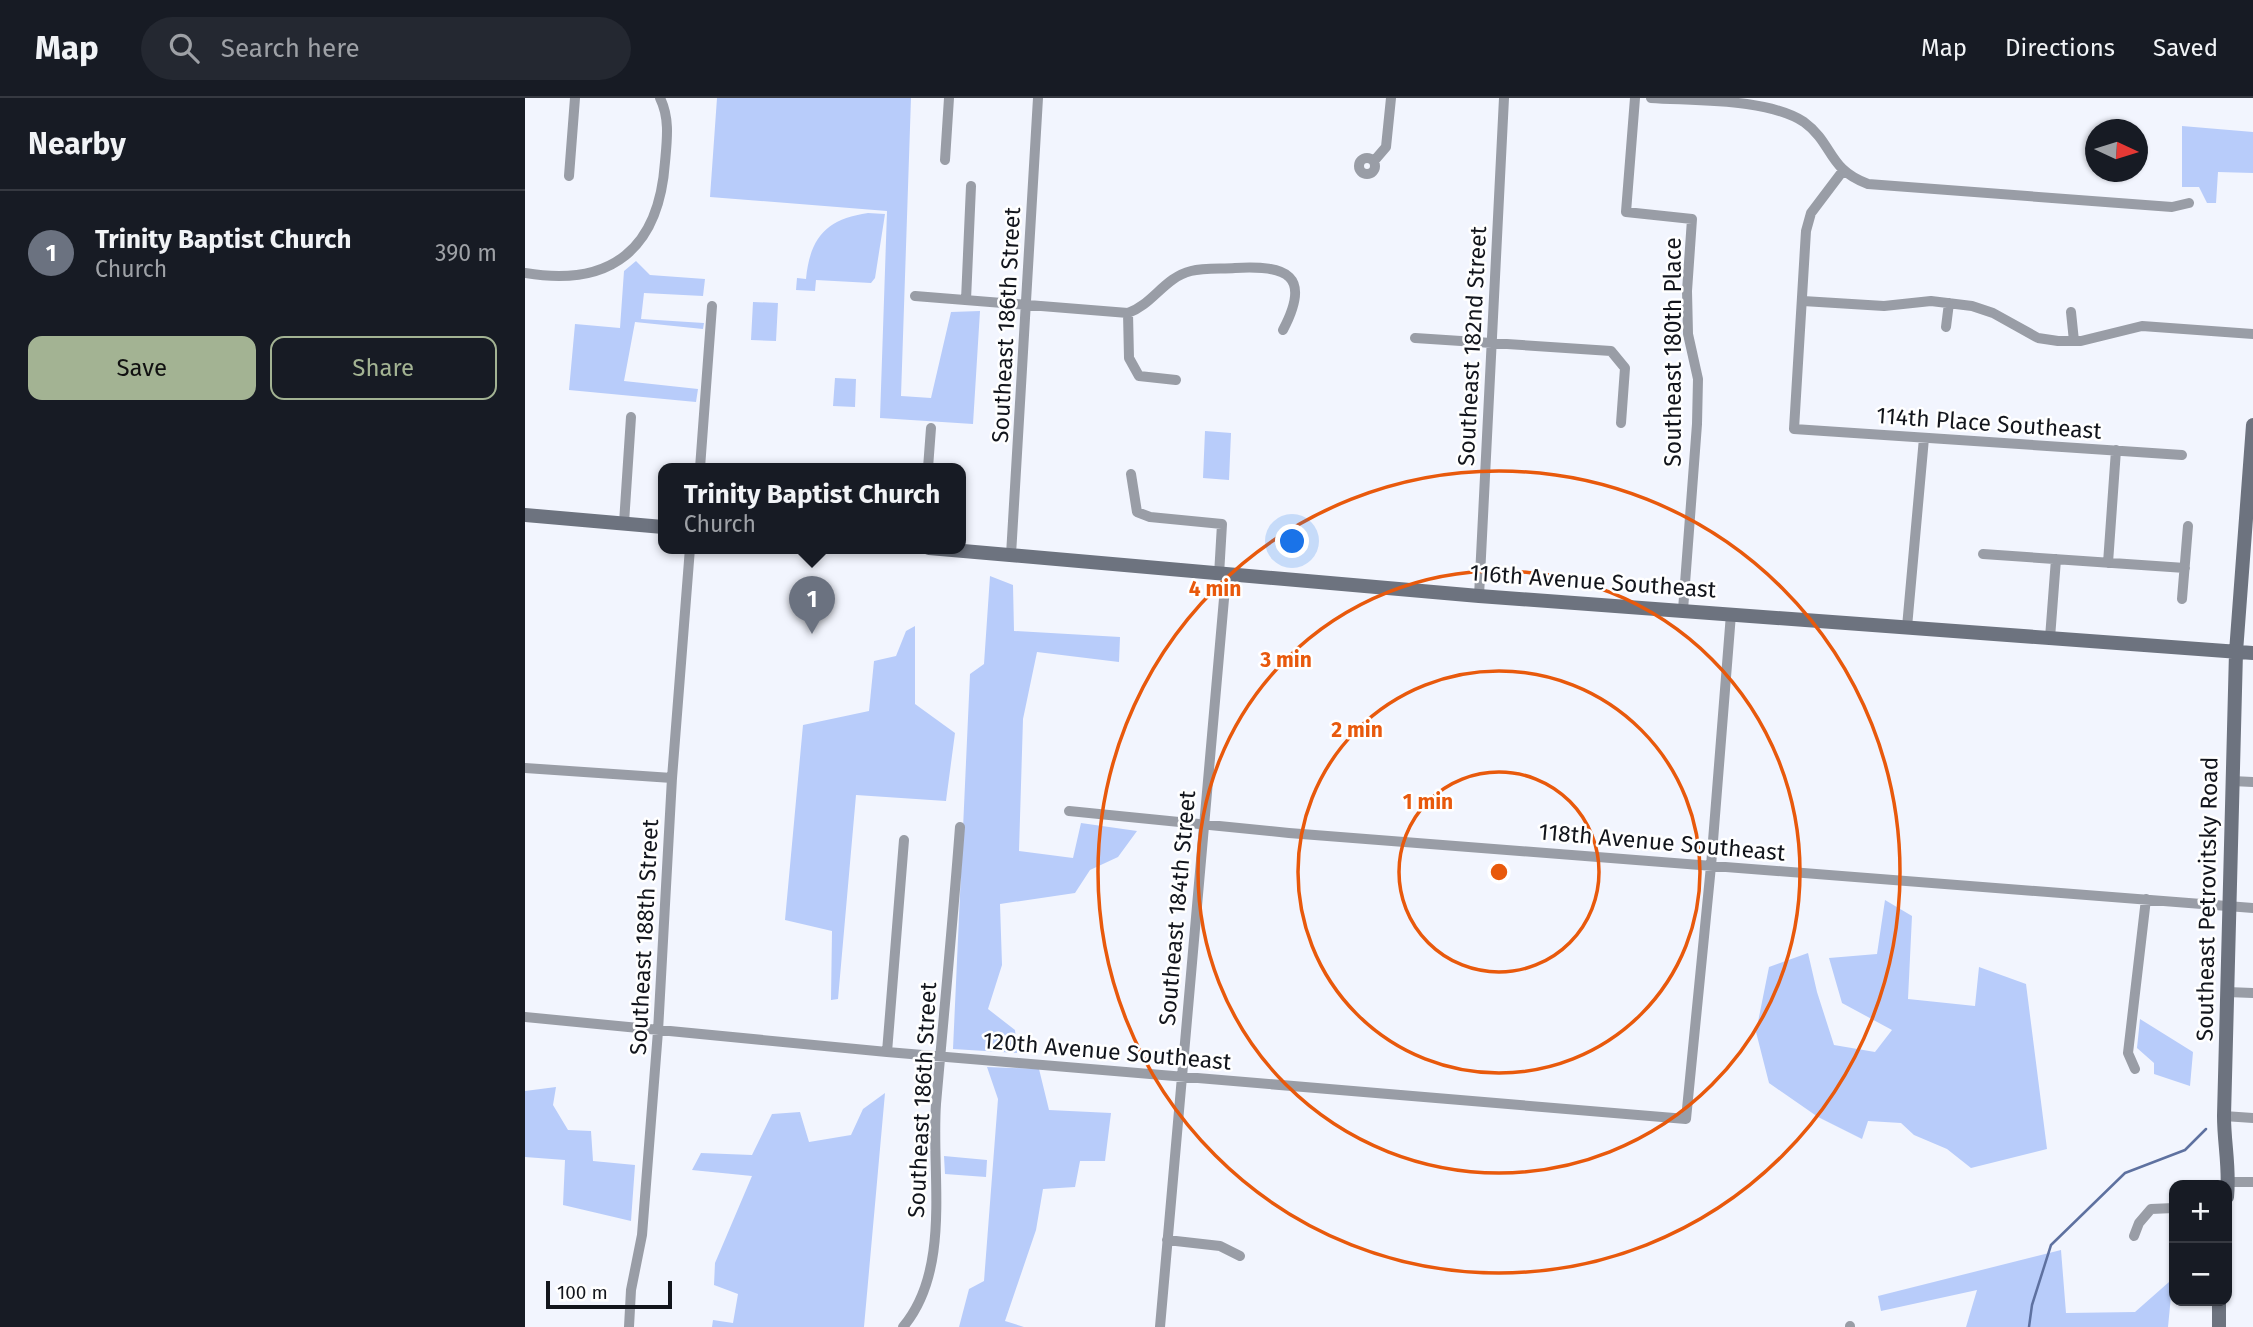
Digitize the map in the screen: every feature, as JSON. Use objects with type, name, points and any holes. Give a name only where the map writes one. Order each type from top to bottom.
[{"type":"street","points":[[569,176],[575,98]]},
{"type":"street","points":[[525,273],[550,277],[595,273],[617,262],[637,246],[650,228],[663,193],[667,128],[660,98]]},
{"type":"street","points":[[945,160],[949,98]]},
{"type":"street","name":"Southeast 186th Street","points":[[1011,555],[1038,98]]},
{"type":"street","points":[[1374,161],[1386,147],[1391,98]]},
{"type":"street","name":"Southeast 182nd Street","points":[[1479,596],[1504,98]]},
{"type":"street","name":"Southeast 180th Place","points":[[1635,98],[1626,212],[1692,219],[1688,324],[1698,379],[1697,424],[1683,610]]},
{"type":"street","points":[[1651,98],[1763,102],[1805,123],[1822,140],[1842,172],[1868,184],[2172,206],[2189,202]]},
{"type":"street","points":[[1842,172],[1811,212],[1806,231],[1803,301],[1884,306],[1931,301],[1949,303],[1993,313],[2038,338],[2074,341],[2142,326],[2253,334]]},
{"type":"street","points":[[966,300],[971,186]]},
{"type":"street","points":[[915,296],[1128,313],[1138,310],[1176,277],[1191,271],[1272,267],[1285,272],[1294,287],[1294,309],[1283,330]]},
{"type":"street","name":"114th Place Southeast","points":[[1803,301],[1794,429],[2182,455]]},
{"type":"street","points":[[1946,327],[1949,303]]},
{"type":"street","points":[[700,463],[712,306]]},
{"type":"street","points":[[2071,312],[2074,341]]},
{"type":"street","points":[[1128,313],[1133,368],[1139,376],[1176,380]]},
{"type":"street","points":[[1415,338],[1611,351],[1625,368],[1622,423]]},
{"type":"street","points":[[624,523],[631,416]]},
{"type":"street","name":"Southeast Petrovitsky Road","points":[[2224,1180],[2228,1154],[2224,1147],[2224,1116],[2236,652],[2253,425]]},
{"type":"street","points":[[928,463],[930,428]]},
{"type":"street","points":[[1907,627],[1924,438]]},
{"type":"street","points":[[2108,563],[2116,450]]},
{"type":"street","name":"Southeast 184th Street","points":[[1131,474],[1137,512],[1150,517],[1222,524],[1222,575],[1204,824],[1160,1327]]},
{"type":"street","points":[[525,515],[658,526]]},
{"type":"street","points":[[2182,599],[2188,526]]},
{"type":"street","name":"116th Avenue Southeast","points":[[966,551],[1479,596],[2253,653]]},
{"type":"street","name":"Southeast 188th Street","points":[[629,1327],[631,1290],[642,1235],[658,1031],[672,778],[690,554]]},
{"type":"street","points":[[1983,554],[2185,568]]},
{"type":"street","points":[[2050,638],[2056,559]]},
{"type":"street","points":[[1711,866],[1731,614]]},
{"type":"street","points":[[525,768],[672,778]]},
{"type":"street","points":[[2232,781],[2253,782]]},
{"type":"street","name":"118th Avenue Southeast","points":[[1069,811],[1711,866],[2253,908]]},
{"type":"street","name":"Southeast 186th Street","points":[[903,1327],[920,1303],[929,1273],[937,1184],[935,1119],[961,827]]},
{"type":"street","points":[[887,1052],[904,840]]},
{"type":"street","name":"120th Avenue Southeast","points":[[525,1017],[887,1052],[1686,1119],[1711,866]]},
{"type":"street","points":[[2135,1069],[2128,1053],[2146,899]]},
{"type":"street","points":[[2227,992],[2253,993]]},
{"type":"street","points":[[2224,1116],[2253,1118]]},
{"type":"street","points":[[2232,1183],[2253,1182]]},
{"type":"street","points":[[2134,1236],[2139,1223],[2151,1209],[2169,1208]]},
{"type":"street","points":[[1167,1240],[1220,1246],[1240,1256]]},
{"type":"street","points":[[2218,1327],[2219,1306]]},
{"type":"shaded area","points":[[717,98],[911,98],[901,396],[931,398],[951,312],[980,311],[973,424],[880,418],[887,211],[710,197]]},
{"type":"shaded area","points":[[2182,126],[2253,132],[2253,173],[2218,172],[2216,203],[2207,203],[2199,187],[2182,187]]},
{"type":"shaded area","points":[[868,213],[885,214],[875,278],[871,283],[816,280],[815,291],[796,290],[797,278],[806,279],[812,252],[823,232],[842,220]]},
{"type":"shaded area","points":[[636,261],[650,275],[705,279],[703,296],[644,293],[641,319],[704,323],[703,329],[635,322],[624,381],[698,389],[696,402],[569,390],[575,324],[620,328],[624,271]]},
{"type":"shaded area","points":[[753,302],[778,303],[776,341],[751,340]]},
{"type":"shaded area","points":[[835,378],[856,379],[855,407],[833,406]]},
{"type":"shaded area","points":[[1205,431],[1231,433],[1229,480],[1203,478]]},
{"type":"shaded area","points":[[990,576],[1013,585],[1014,631],[1120,637],[1119,662],[1037,652],[1023,719],[1019,851],[1073,858],[1081,823],[1137,831],[1118,857],[1090,870],[1075,893],[1000,904],[1002,965],[988,1009],[1015,1030],[1017,1053],[953,1049],[970,674],[984,664]]},
{"type":"shaded area","points":[[915,626],[915,704],[955,733],[946,801],[856,795],[838,999],[831,1000],[832,931],[785,920],[803,725],[869,711],[874,661],[896,656],[906,631]]},
{"type":"shaded area","points":[[1885,900],[1912,916],[1908,999],[1975,1006],[1979,967],[2026,984],[2047,1149],[1971,1168],[1947,1149],[1914,1135],[1901,1123],[1868,1121],[1862,1139],[1818,1117],[1769,1083],[1756,1032],[1769,967],[1808,953],[1834,1045],[1875,1052],[1892,1030],[1842,1003],[1829,958],[1877,954]]},
{"type":"shaded area","points":[[2140,1019],[2193,1052],[2190,1086],[2154,1074],[2154,1063],[2137,1048]]},
{"type":"shaded area","points":[[987,1067],[1039,1069],[1049,1110],[1111,1113],[1105,1161],[1080,1161],[1075,1187],[1043,1189],[1036,1230],[1005,1321],[1024,1327],[959,1327],[969,1289],[984,1281],[998,1099]]},
{"type":"shaded area","points":[[556,1087],[553,1105],[568,1130],[591,1131],[593,1161],[635,1165],[631,1221],[563,1205],[565,1160],[525,1157],[525,1091]]},
{"type":"shaded area","points":[[885,1093],[864,1327],[712,1327],[713,1320],[733,1323],[738,1294],[714,1285],[715,1263],[752,1176],[692,1170],[701,1153],[752,1155],[772,1114],[800,1112],[809,1142],[851,1135],[863,1109]]},
{"type":"shaded area","points":[[944,1156],[987,1160],[986,1177],[945,1174]]},
{"type":"shaded area","points":[[2061,1250],[2066,1313],[2135,1312],[2169,1282],[2170,1306],[2168,1327],[1966,1327],[1977,1290],[1881,1311],[1878,1296]]},
{"type":"waterway","points":[[2029,1327],[2032,1305],[2051,1245],[2125,1173],[2185,1150],[2206,1129]]},
{"type":"place","name":"Trinity Baptist Church","points":[[812,634]]}]
